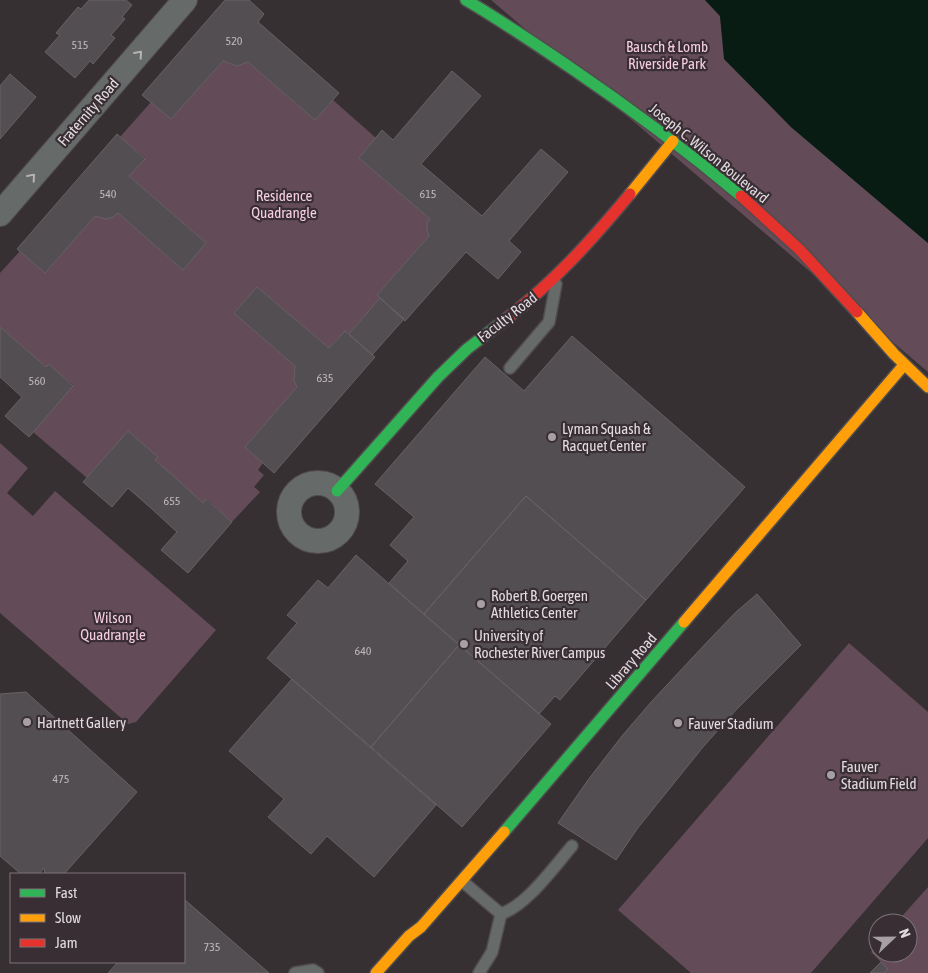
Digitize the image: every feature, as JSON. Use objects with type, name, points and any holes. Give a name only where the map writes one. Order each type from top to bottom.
[{"type":"street","name":"Joseph C. Wilson Boulevard","points":[[466,0],[602,89],[673,141],[735,191],[800,250],[927,392]]},
{"type":"street","name":"Fraternity Road","points":[[0,214],[178,3]]},
{"type":"street","name":"Faculty Road","points":[[337,490],[466,349],[537,295],[594,238],[673,141]]},
{"type":"street","name":"Library Road","points":[[376,973],[409,936],[422,927],[462,881],[904,365]]},
{"type":"lane","points":[[510,368],[549,322],[558,274]]},
{"type":"lane","points":[[502,914],[511,910],[525,899],[572,846]]},
{"type":"lane","points":[[462,881],[502,914]]},
{"type":"lane","points":[[479,973],[492,952],[502,914]]},
{"type":"lane","points":[[295,973],[313,970],[318,973]]},
{"type":"green space","name":"Bausch & Lomb Riverside Park","points":[[491,0],[705,0],[720,16],[725,59],[791,127],[928,243],[928,372]]},
{"type":"green space","name":"Residence Quadrangle","points":[[223,61],[237,66],[248,62],[315,120],[333,100],[376,138],[359,158],[430,219],[427,228],[429,236],[377,295],[380,298],[349,334],[345,331],[329,348],[257,287],[234,313],[295,366],[294,381],[297,387],[245,447],[263,463],[258,470],[264,475],[254,487],[260,492],[232,522],[207,499],[203,503],[155,460],[157,457],[128,431],[87,478],[33,432],[73,385],[49,365],[46,367],[0,327],[0,273],[20,251],[45,273],[95,216],[106,219],[118,213],[183,270],[206,243],[129,176],[145,158],[120,137],[151,102],[171,119]]},
{"type":"green space","name":"Wilson Quadrangle","points":[[0,443],[28,468],[7,493],[33,516],[55,491],[216,630],[136,722],[128,724],[0,613]]},
{"type":"green space","name":"Fauver Stadium Field","points":[[849,643],[928,712],[928,838],[811,973],[691,973],[618,910]]},
{"type":"green space","points":[[928,887],[928,973],[870,973],[880,963],[918,963],[918,913],[905,913]]},
{"type":"shaded area","points":[[705,0],[928,0],[928,243],[791,127],[724,59],[720,16]]},
{"type":"building","points":[[89,0],[126,0],[132,5],[122,17],[125,19],[111,35],[115,38],[93,64],[90,61],[75,78],[45,52],[60,35],[56,33],[78,7],[81,9]]},
{"type":"building","points":[[225,0],[249,0],[264,14],[258,22],[339,93],[315,120],[248,62],[237,66],[223,61],[171,119],[142,95]]},
{"type":"building","points":[[452,71],[481,96],[421,164],[482,216],[541,149],[568,172],[509,241],[521,252],[498,279],[466,252],[405,321],[377,295],[429,236],[427,223],[430,219],[359,158],[382,130],[393,140]]},
{"type":"building","points":[[10,74],[36,97],[0,139],[0,86]]},
{"type":"building","points":[[117,134],[145,159],[129,176],[206,243],[183,270],[118,213],[106,219],[95,216],[45,273],[17,249]]},
{"type":"building","points":[[257,287],[329,348],[345,331],[375,357],[274,473],[245,447],[297,387],[294,381],[295,366],[234,313]]},
{"type":"building","points":[[380,298],[404,319],[372,355],[349,334]]},
{"type":"building","points":[[0,327],[46,367],[49,364],[73,386],[29,437],[5,416],[22,397],[0,377]]},
{"type":"building","name":"Lyman Squash & Racquet Center","points":[[572,336],[745,487],[646,600],[526,496],[424,614],[389,583],[408,561],[390,545],[414,517],[375,484],[485,357],[524,391]]},
{"type":"building","points":[[128,431],[158,457],[155,460],[203,503],[206,499],[232,522],[188,573],[161,550],[177,532],[128,488],[112,507],[83,482]]},
{"type":"building","points":[[526,496],[646,600],[560,700],[555,696],[539,714],[424,614]]},
{"type":"building","points":[[356,555],[459,645],[371,747],[267,658],[297,623],[287,615],[318,580],[328,588]]},
{"type":"building","name":"Fauver Stadium","points":[[757,594],[801,645],[736,710],[703,747],[637,829],[616,860],[558,823],[588,780],[652,701],[736,612]]},
{"type":"building","points":[[459,645],[551,724],[462,827],[371,747]]},
{"type":"building","points":[[292,679],[436,805],[374,877],[327,836],[311,854],[268,817],[284,799],[229,751]]},
{"type":"building","points":[[26,692],[137,792],[65,873],[45,873],[44,868],[40,873],[20,873],[0,856],[0,694]]},
{"type":"building","points":[[185,900],[269,973],[108,973],[117,963],[185,963]]},
{"type":"building","points":[[880,963],[888,969],[884,973],[870,973]]},
{"type":"traffic: fast","points":[[466,0],[519,33],[615,99],[679,146],[741,196]]},
{"type":"traffic: fast","points":[[337,491],[438,377],[467,349],[506,319]]},
{"type":"traffic: fast","points":[[504,832],[684,622]]},
{"type":"traffic: slow","points":[[630,194],[673,141]]},
{"type":"traffic: slow","points":[[857,312],[894,354],[928,387]]},
{"type":"traffic: slow","points":[[684,622],[904,365]]},
{"type":"traffic: slow","points":[[376,973],[409,936],[421,927],[504,832]]},
{"type":"traffic: jam","points":[[506,319],[541,290],[572,260],[630,194]]},
{"type":"traffic: jam","points":[[741,196],[799,249],[857,312]]},
{"type":"place","name":"Lyman Squash & Racquet Center","points":[[552,437]]},
{"type":"place","name":"Robert B. Goergen Athletics Center","points":[[481,604]]},
{"type":"place","name":"University of Rochester River Campus","points":[[464,644]]},
{"type":"place","name":"Hartnett Gallery","points":[[27,722]]},
{"type":"place","name":"Fauver Stadium","points":[[678,723]]},
{"type":"place","name":"Fauver Stadium Field","points":[[831,775]]}]
